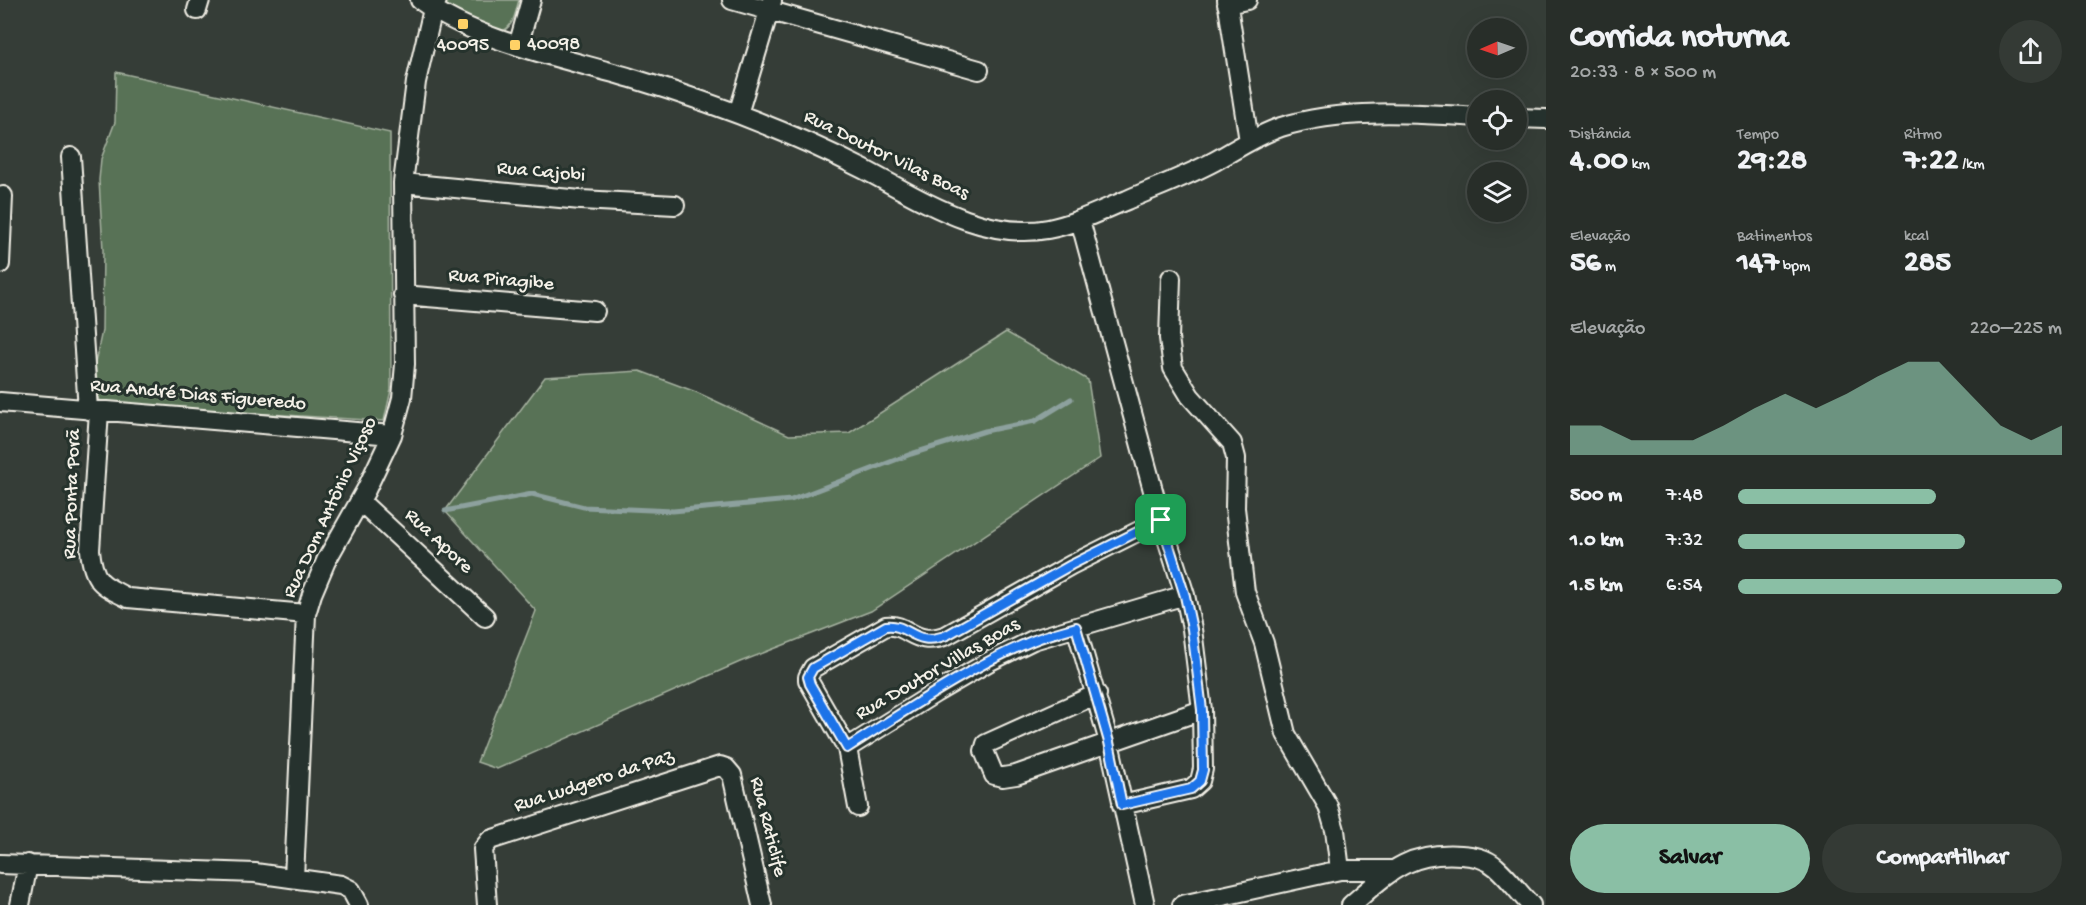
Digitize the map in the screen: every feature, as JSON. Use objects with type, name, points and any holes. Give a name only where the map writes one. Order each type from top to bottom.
[{"type":"street","points":[[518,46],[531,0]]},
{"type":"street","points":[[732,0],[771,6],[979,70]]},
{"type":"street","points":[[1247,0],[1227,2],[1249,141]]},
{"type":"street","name":"Rua Doutor Vilas Boas","points":[[430,3],[463,24],[518,46],[634,79],[738,114],[820,147],[940,209],[1010,231],[1050,229],[1080,220],[1186,174],[1249,141],[1291,124],[1338,116],[1427,114],[1467,116]]},
{"type":"street","name":"Rua Dom Antônio Viçoso","points":[[294,878],[306,614],[326,561],[360,501],[392,435],[402,398],[405,364],[403,183],[408,131],[430,3]]},
{"type":"street","points":[[738,114],[771,6]]},
{"type":"street","points":[[1527,118],[1546,119]]},
{"type":"street","name":"Rua Ponta Porã","points":[[71,157],[94,410],[90,550],[92,568],[96,578],[108,588],[128,598],[306,614]]},
{"type":"street","name":"Rua Cajobi","points":[[403,183],[581,200],[675,205]]},
{"type":"street","points":[[0,264],[3,196]]},
{"type":"street","points":[[1080,220],[1161,520],[1185,596],[1192,629],[1202,710],[1203,770],[1197,785],[1191,789],[1122,805]]},
{"type":"street","points":[[1171,278],[1170,338],[1173,368],[1190,396],[1227,436],[1234,450],[1235,508],[1245,592],[1264,643],[1286,734],[1324,799],[1332,818],[1340,870]]},
{"type":"street","name":"Rua Piragibe","points":[[403,295],[595,311]]},
{"type":"street","name":"Rua André Dias Figueredo","points":[[0,402],[392,435]]},
{"type":"street","name":"Rua Apore","points":[[360,501],[485,617]]},
{"type":"street","name":"Rua Doutor Villas Boas","points":[[1161,520],[1071,565],[947,635],[932,640],[923,639],[895,625],[886,626],[813,668],[808,677],[810,684],[847,748],[990,661],[1033,640],[1185,596]]},
{"type":"street","points":[[1076,627],[1109,742],[1145,905]]},
{"type":"street","points":[[1097,694],[986,744],[984,751],[994,775],[1003,777],[1016,775],[1202,710]]},
{"type":"street","points":[[847,748],[858,807]]},
{"type":"street","name":"Rua Ludgero da Paz","points":[[487,905],[483,853],[484,845],[494,838],[720,766]]},
{"type":"street","name":"Rua Raticlife","points":[[720,766],[726,768],[732,775],[762,905]]},
{"type":"street","points":[[1351,905],[1391,870],[1427,855],[1443,854],[1482,858],[1495,866],[1531,905]]},
{"type":"street","points":[[0,864],[244,873],[294,878],[341,885],[351,890],[359,905]]},
{"type":"street","points":[[20,905],[28,864]]},
{"type":"street","points":[[1182,905],[1340,870],[1391,870]]},
{"type":"green space","points":[[444,0],[519,0],[511,24],[500,32],[445,8]]},
{"type":"green space","points":[[116,72],[390,133],[391,390],[384,421],[99,404],[95,363],[102,331],[103,250],[99,180],[101,159],[115,122]]},
{"type":"green space","points":[[1006,332],[1088,380],[1100,458],[871,611],[740,662],[497,769],[477,762],[536,611],[445,511],[545,377],[640,371],[696,392],[789,435],[849,433]]},
{"type":"waterway","points":[[445,511],[532,494],[584,507],[673,511],[791,500],[911,454],[985,431],[1035,421],[1071,399]]},
{"type":"place","name":"40095","points":[[463,24]]},
{"type":"place","name":"40098","points":[[515,45]]},
{"type":"route","points":[[1161,520],[1185,596],[1192,629],[1204,741],[1203,770],[1197,785],[1191,789],[1122,805],[1097,694],[1076,627],[1033,640],[990,661],[847,748],[808,680],[813,668],[890,625],[895,625],[923,639],[932,640],[947,635],[1071,565],[1161,520]]}]
